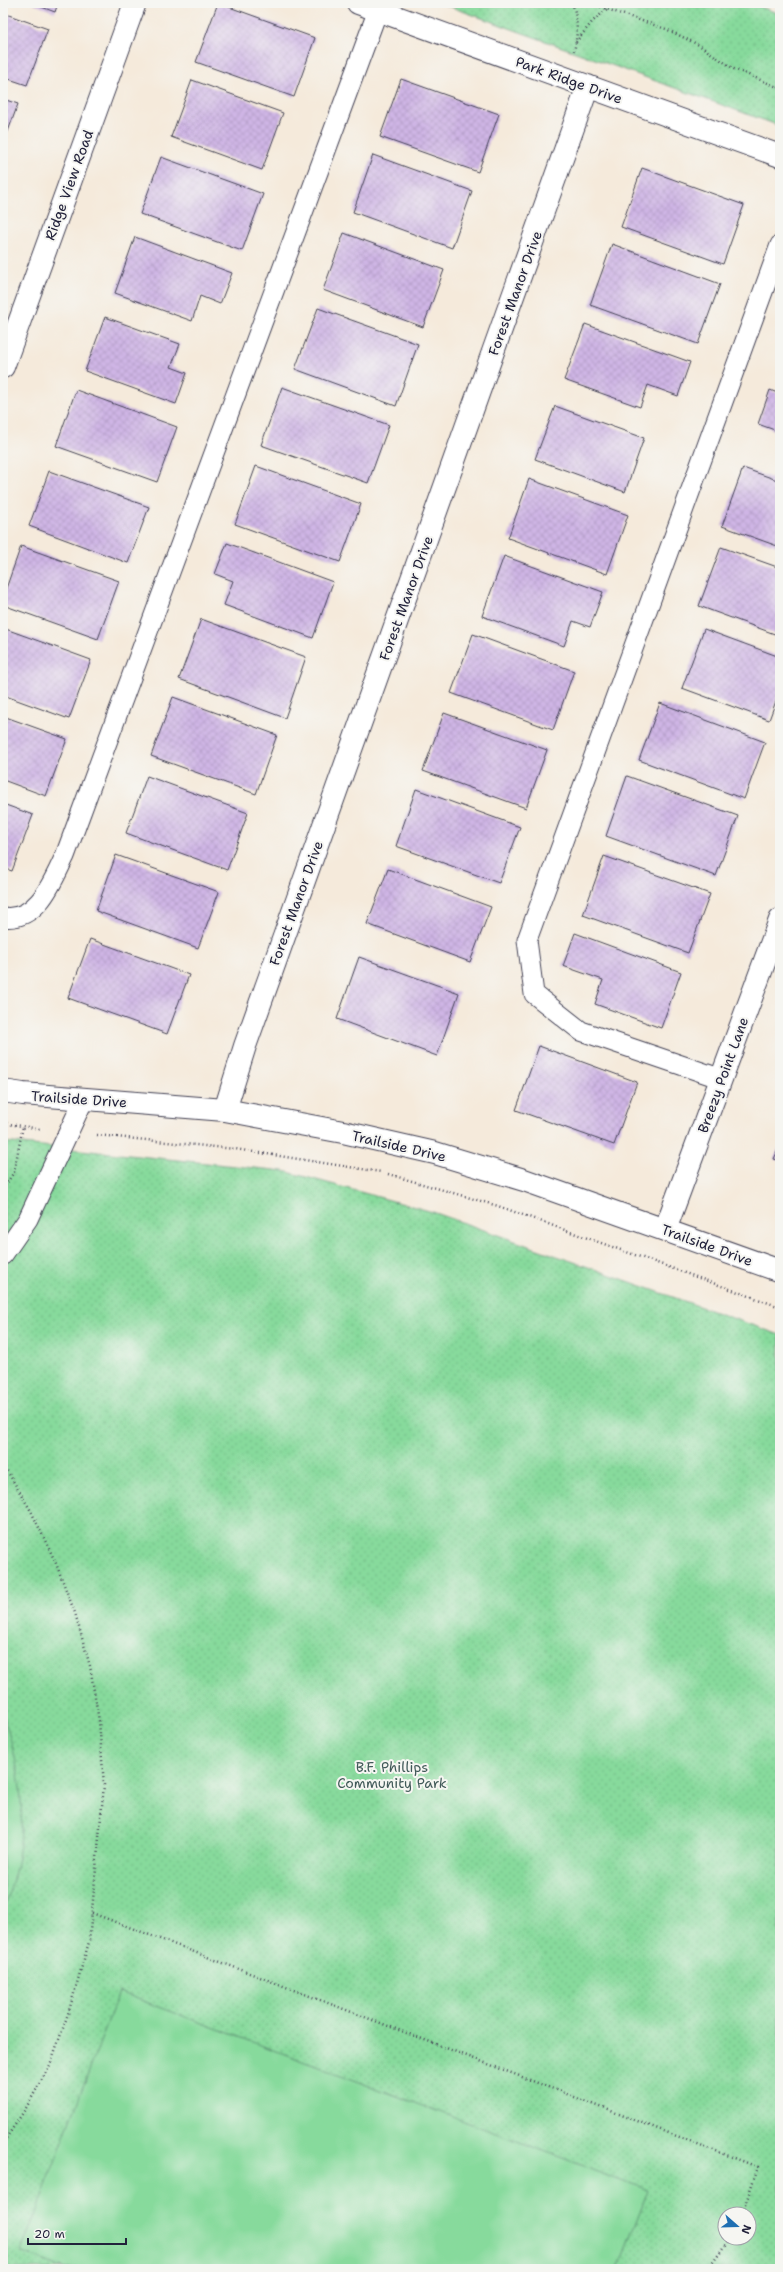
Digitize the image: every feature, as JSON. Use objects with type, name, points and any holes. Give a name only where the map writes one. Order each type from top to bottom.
[{"type":"street","name":"Ridge View Road","points":[[3,367],[136,3]]},
{"type":"street","name":"Park Ridge Drive","points":[[358,3],[780,156]]},
{"type":"street","name":"Forest Manor Drive","points":[[225,1110],[247,1038],[588,86]]},
{"type":"street","name":"Breezy Point Lane","points":[[665,1230],[780,920]]},
{"type":"street","name":"Trailside Drive","points":[[3,1091],[225,1110],[343,1132],[435,1153],[524,1180],[780,1271]]},
{"type":"lane","points":[[3,917],[9,918],[27,912],[46,893],[65,856],[378,10]]},
{"type":"lane","points":[[722,1079],[581,1031],[534,994],[527,940],[780,245]]},
{"type":"lane","points":[[3,1255],[28,1219],[84,1099]]},
{"type":"path","points":[[567,79],[576,42],[576,12],[572,3]]},
{"type":"path","points":[[588,3],[666,29],[699,45],[734,69],[780,88]]},
{"type":"path","points":[[576,42],[592,22],[607,9]]},
{"type":"path","points":[[3,1123],[69,1132],[235,1148],[384,1172],[498,1206],[780,1307]]},
{"type":"path","points":[[3,1189],[14,1172],[23,1126]]},
{"type":"path","points":[[3,1464],[31,1511],[55,1561],[75,1613],[90,1666],[99,1721],[104,1785],[89,1942],[68,2014],[50,2065],[26,2108],[3,2143]]},
{"type":"path","points":[[92,1914],[758,2167],[745,2206]]},
{"type":"path","points":[[708,2269],[725,2246]]},
{"type":"green space","points":[[440,3],[750,3],[780,14],[780,126]]},
{"type":"green space","name":"B.F. Phillips Community Park","points":[[3,1142],[284,1171],[433,1212],[780,1335],[780,2269],[3,2269]]},
{"type":"green space","points":[[3,1717],[9,1733],[17,1769],[20,1789],[21,1829],[16,1869],[3,1907]]},
{"type":"green space","points":[[119,1992],[648,2190],[618,2269],[66,2269],[21,2252]]},
{"type":"building","points":[[31,3],[58,3],[55,12]]},
{"type":"building","points":[[218,3],[315,38],[294,97],[196,62]]},
{"type":"building","points":[[3,13],[48,29],[27,85],[3,77]]},
{"type":"building","points":[[401,79],[499,114],[478,172],[380,137]]},
{"type":"building","points":[[192,80],[283,113],[262,170],[171,137]]},
{"type":"building","points":[[3,99],[18,104],[3,145]]},
{"type":"building","points":[[373,155],[472,191],[452,248],[353,212]]},
{"type":"building","points":[[161,157],[263,194],[242,251],[140,214]]},
{"type":"building","points":[[642,168],[744,205],[723,264],[621,227]]},
{"type":"building","points":[[344,233],[444,270],[423,327],[323,290]]},
{"type":"building","points":[[135,237],[232,273],[220,304],[200,296],[192,321],[115,293]]},
{"type":"building","points":[[612,244],[720,284],[698,344],[590,305]]},
{"type":"building","points":[[318,308],[418,344],[396,406],[295,369]]},
{"type":"building","points":[[105,317],[180,344],[171,367],[187,373],[176,404],[85,371]]},
{"type":"building","points":[[585,324],[690,362],[678,396],[648,385],[640,407],[564,380]]},
{"type":"building","points":[[282,387],[389,425],[368,483],[261,445]]},
{"type":"building","points":[[76,390],[177,427],[157,482],[56,446]]},
{"type":"building","points":[[770,390],[780,394],[780,432],[758,424]]},
{"type":"building","points":[[555,406],[644,438],[625,492],[535,459]]},
{"type":"building","points":[[256,466],[361,504],[340,562],[235,524]]},
{"type":"building","points":[[743,468],[780,481],[780,547],[722,526]]},
{"type":"building","points":[[49,471],[149,507],[128,563],[29,526]]},
{"type":"building","points":[[529,479],[628,515],[607,574],[508,538]]},
{"type":"building","points":[[227,543],[333,582],[313,638],[224,605],[233,581],[215,574]]},
{"type":"building","points":[[21,546],[119,581],[98,639],[3,605],[3,597]]},
{"type":"building","points":[[721,547],[780,568],[780,636],[699,606]]},
{"type":"building","points":[[504,556],[603,592],[590,627],[573,621],[564,646],[482,616]]},
{"type":"building","points":[[201,619],[306,657],[285,718],[179,679]]},
{"type":"building","points":[[3,628],[91,660],[69,719],[3,695]]},
{"type":"building","points":[[704,629],[780,657],[780,690],[769,720],[682,688]]},
{"type":"building","points":[[473,634],[574,671],[553,730],[451,693]]},
{"type":"building","points":[[173,697],[277,735],[256,794],[151,756]]},
{"type":"building","points":[[660,703],[765,742],[744,799],[639,760]]},
{"type":"building","points":[[444,713],[547,750],[526,808],[423,771]]},
{"type":"building","points":[[3,716],[67,739],[46,796],[3,780]]},
{"type":"building","points":[[147,776],[248,813],[227,870],[126,833]]},
{"type":"building","points":[[627,776],[738,816],[716,876],[606,836]]},
{"type":"building","points":[[416,789],[520,827],[499,883],[396,846]]},
{"type":"building","points":[[3,804],[33,815],[12,871],[3,868]]},
{"type":"building","points":[[116,855],[219,892],[198,948],[96,911]]},
{"type":"building","points":[[604,856],[710,894],[688,953],[583,915]]},
{"type":"building","points":[[388,869],[491,907],[470,962],[367,924]]},
{"type":"building","points":[[575,933],[681,972],[661,1028],[595,1004],[603,980],[563,966]]},
{"type":"building","points":[[90,939],[189,975],[167,1034],[68,998]]},
{"type":"building","points":[[359,957],[459,993],[437,1056],[337,1019]]},
{"type":"building","points":[[539,1046],[637,1082],[614,1145],[516,1110]]},
{"type":"building","points":[[780,1145],[780,1161],[774,1159]]}]
